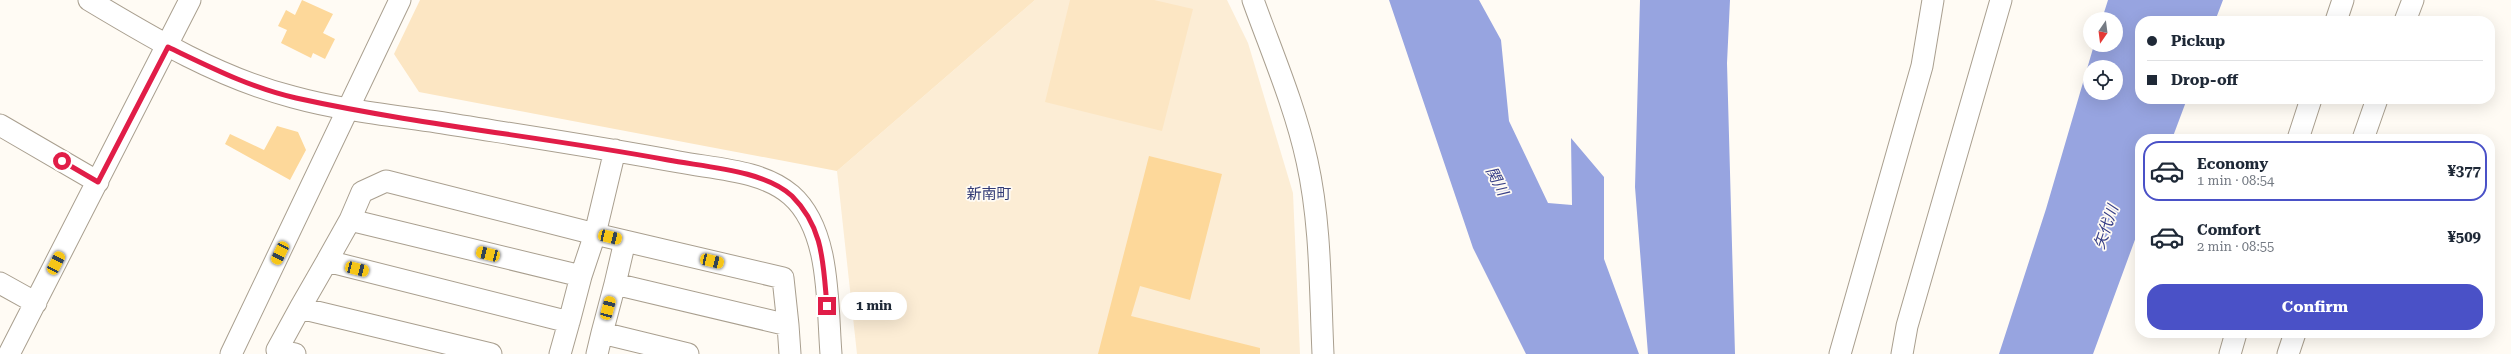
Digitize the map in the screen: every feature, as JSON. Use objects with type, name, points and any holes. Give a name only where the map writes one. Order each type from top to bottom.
[{"type":"street","points":[[89,0],[168,47],[242,82],[294,98],[349,109],[615,150],[764,179],[791,195],[809,216],[821,243],[831,354]]},
{"type":"street","points":[[9,354],[168,47],[190,0]]},
{"type":"street","points":[[231,354],[400,0]]},
{"type":"street","points":[[1253,0],[1287,91],[1307,160],[1318,225],[1322,354]]},
{"type":"street","points":[[1840,354],[1922,66],[1933,0]]},
{"type":"street","points":[[1902,354],[1906,326],[2001,0]]},
{"type":"street","points":[[2338,16],[2343,0]]},
{"type":"street","points":[[2407,16],[2413,0]]},
{"type":"street","points":[[2300,134],[2309,104]]},
{"type":"street","points":[[2365,134],[2375,104]]},
{"type":"street","points":[[0,126],[98,182]]},
{"type":"street","points":[[560,354],[581,276],[595,234],[615,150]]},
{"type":"street","points":[[295,354],[277,350],[350,220],[362,192],[386,181],[595,234],[783,278],[790,354]]},
{"type":"street","points":[[350,220],[581,276]]},
{"type":"street","points":[[597,354],[625,241]]},
{"type":"street","points":[[327,262],[569,322]]},
{"type":"street","points":[[0,283],[36,303]]},
{"type":"street","points":[[615,284],[788,325]]},
{"type":"street","points":[[300,308],[491,354]]},
{"type":"street","points":[[602,333],[688,354]]},
{"type":"street","points":[[2230,354],[2235,338]]},
{"type":"street","points":[[2288,354],[2293,338]]},
{"type":"shaded area","points":[[420,0],[1035,0],[837,171],[419,92],[394,54]]},
{"type":"shaded area","points":[[1035,0],[1227,0],[1248,43],[1293,193],[1300,354],[857,354],[837,171]]},
{"type":"shaded area","points":[[1070,0],[1154,0],[1193,9],[1162,131],[1045,102]]},
{"type":"water","name":"関川","points":[[1389,0],[1479,0],[1501,40],[1509,121],[1548,203],[1572,205],[1571,138],[1604,177],[1604,259],[1639,354],[1526,354],[1473,248]]},
{"type":"water","points":[[1640,0],[1730,0],[1727,63],[1735,354],[1648,354],[1635,187]]},
{"type":"water","name":"矢代川","points":[[2108,0],[2223,0],[2217,16],[2135,16],[2135,104],[2185,104],[2174,134],[2135,134],[2135,240],[2093,354],[1999,354],[2046,209],[2083,83],[2083,100],[2123,100],[2123,60],[2090,60],[2092,52],[2123,52],[2123,12],[2104,12]]},
{"type":"building","points":[[302,0],[333,14],[323,33],[335,39],[325,59],[313,53],[311,58],[281,43],[287,30],[278,26],[286,10],[295,15]]},
{"type":"building","points":[[277,126],[298,132],[306,150],[290,180],[225,144],[230,134],[264,150]]},
{"type":"building","points":[[1149,156],[1222,174],[1190,300],[1140,286],[1131,316],[1260,348],[1260,354],[1098,354]]},
{"type":"district","name":"新南町","points":[[989,194]]},
{"type":"route","points":[[62,161],[98,182],[168,47],[242,82],[294,98],[349,109],[615,150],[764,179],[791,195],[809,216],[821,243],[827,306]]}]
